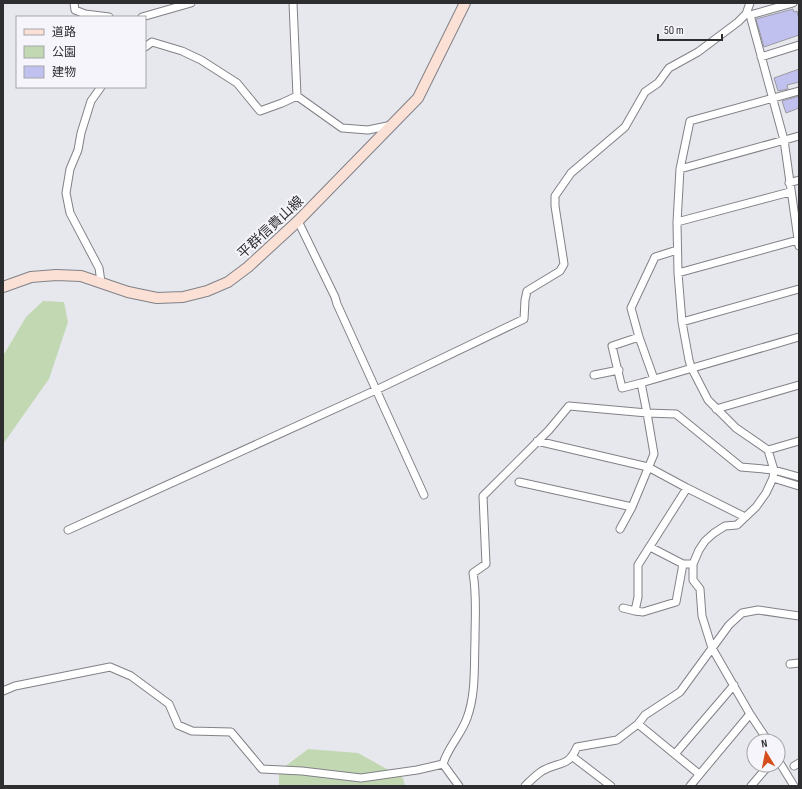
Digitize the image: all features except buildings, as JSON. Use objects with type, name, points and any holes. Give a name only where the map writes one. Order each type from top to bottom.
[{"type":"main road","name":"平群信貴山線","points":[[3,287],[31,277],[56,275],[80,276],[102,282],[128,292],[157,298],[182,297],[207,292],[233,279],[298,221],[418,98],[465,3]]},
{"type":"street","points":[[74,3],[75,10],[85,14],[101,16]]},
{"type":"street","points":[[146,16],[191,3]]},
{"type":"street","points":[[293,3],[297,96]]},
{"type":"street","points":[[678,273],[798,243],[784,140],[748,15],[750,3]]},
{"type":"street","points":[[68,530],[376,390],[524,319],[527,291],[560,271],[564,264],[554,206],[555,196],[571,173],[626,127],[645,92],[658,83],[669,68],[698,52],[748,15],[793,3]]},
{"type":"street","points":[[146,46],[152,42],[182,51],[201,60],[237,83],[260,111],[297,96]]},
{"type":"street","points":[[761,57],[799,46]]},
{"type":"street","points":[[99,88],[91,101],[81,133],[78,150],[70,169],[66,193],[70,213],[100,268],[102,282]]},
{"type":"street","points":[[763,733],[712,648],[702,616],[700,589],[693,580],[694,564],[699,550],[705,541],[725,526],[737,525],[745,518],[756,507],[766,493],[774,474],[768,450],[736,428],[716,409],[708,400],[691,367],[682,322],[676,222],[680,169],[690,121],[799,90]]},
{"type":"street","points":[[297,96],[342,128],[368,130],[393,125]]},
{"type":"street","points":[[680,169],[799,136]]},
{"type":"street","points":[[789,183],[799,180]]},
{"type":"street","points":[[676,222],[790,192]]},
{"type":"street","points":[[298,221],[335,297],[424,495]]},
{"type":"street","points":[[654,379],[639,337],[631,308],[655,256],[677,250]]},
{"type":"street","points":[[682,322],[799,289]]},
{"type":"street","points":[[639,337],[612,346],[622,388],[799,336]]},
{"type":"street","points":[[594,375],[618,370]]},
{"type":"street","points":[[620,529],[632,507],[654,454],[648,413],[641,383]]},
{"type":"street","points":[[716,409],[799,385]]},
{"type":"street","points":[[443,764],[467,720],[472,703],[476,588],[473,573],[486,564],[483,496],[569,406],[676,414],[741,466],[774,474],[799,477]]},
{"type":"street","points":[[537,441],[648,467],[745,518]]},
{"type":"street","points":[[768,450],[799,441]]},
{"type":"street","points":[[774,474],[799,486]]},
{"type":"street","points":[[520,482],[632,507]]},
{"type":"street","points":[[635,611],[638,597],[638,565],[687,488]]},
{"type":"street","points":[[650,547],[682,564],[694,564]]},
{"type":"street","points":[[623,608],[643,612],[676,602],[682,564]]},
{"type":"street","points":[[525,786],[542,771],[566,762],[573,757],[577,747],[618,740],[638,724],[645,714],[680,692],[728,625],[742,613],[758,610],[799,616]]},
{"type":"street","points":[[790,664],[799,663]]},
{"type":"street","points":[[3,691],[15,686],[110,667],[131,676],[169,704],[178,725],[192,731],[232,732],[262,769],[302,771],[361,778],[417,770],[443,764]]},
{"type":"street","points":[[675,754],[734,685]]},
{"type":"street","points":[[690,786],[750,714]]},
{"type":"street","points":[[638,724],[699,774]]},
{"type":"street","points":[[573,757],[611,786]]},
{"type":"street","points":[[443,764],[459,786]]},
{"type":"street","points":[[751,786],[762,773]]},
{"type":"street","points":[[786,773],[794,786]]},
{"type":"green space","points":[[43,301],[64,302],[68,322],[49,379],[3,444],[3,356],[26,317]]},
{"type":"green space","points":[[308,749],[358,753],[403,778],[405,786],[279,786],[279,771]]}]
